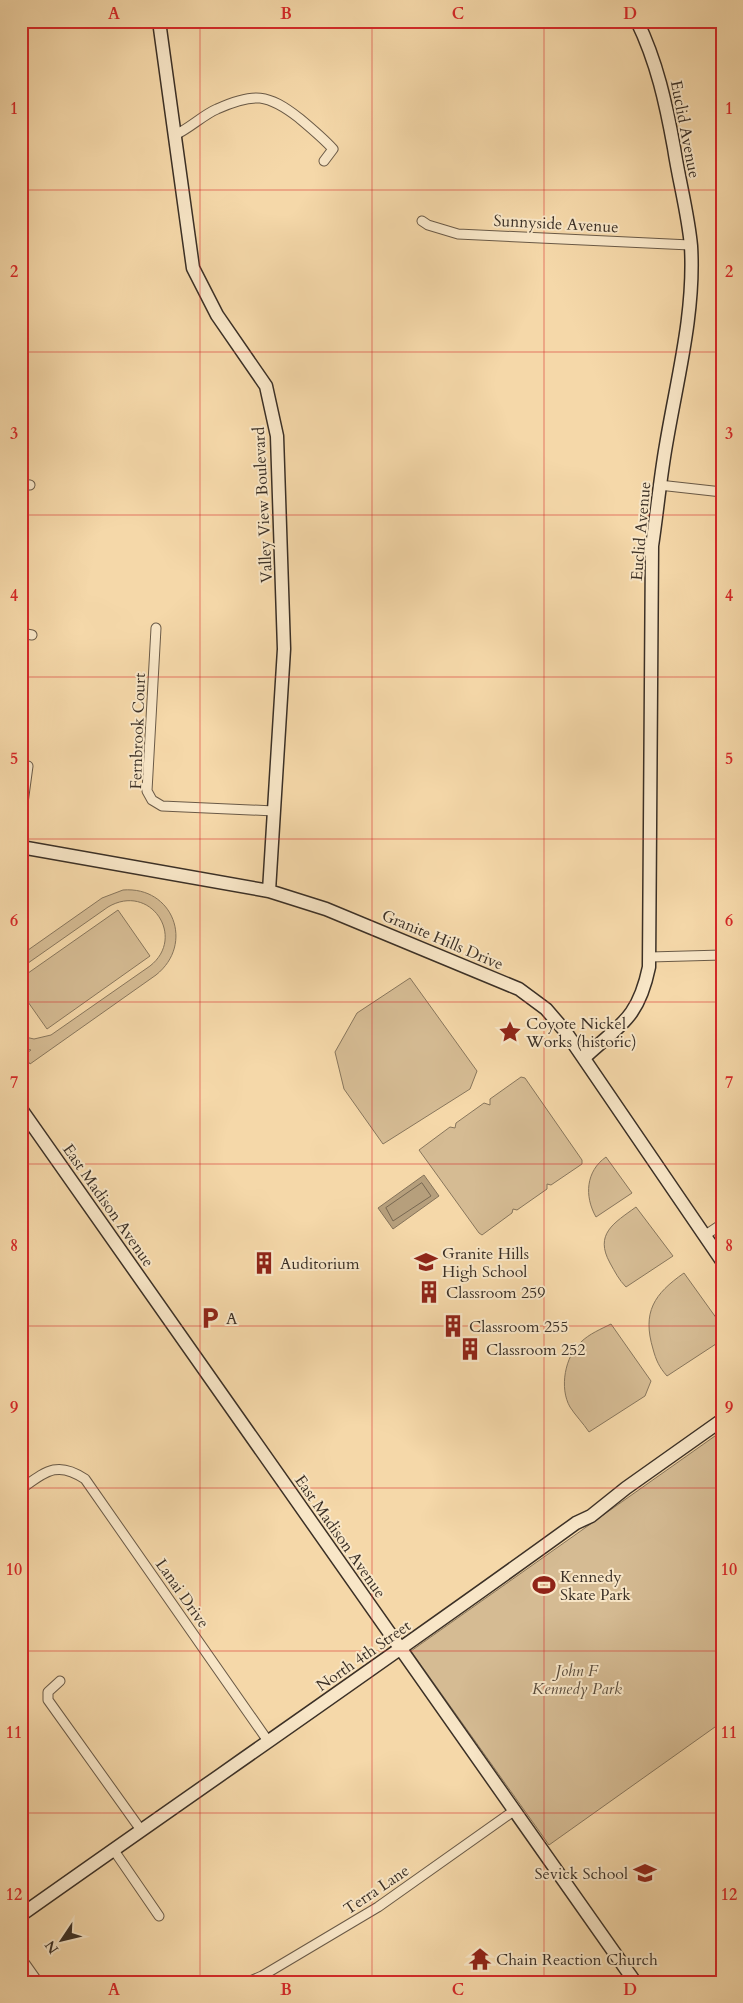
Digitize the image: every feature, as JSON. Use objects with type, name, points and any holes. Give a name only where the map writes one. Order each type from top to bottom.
[{"type":"street","name":"Valley View Boulevard","points":[[159,21],[193,268],[217,315],[266,386],[277,430],[284,649],[269,891]]},
{"type":"street","name":"Euclid Avenue","points":[[584,1058],[616,1031],[631,1013],[644,987],[650,957],[652,546],[659,484],[685,338],[689,300],[690,245],[666,103],[654,61],[638,21]]},
{"type":"street","points":[[175,135],[192,127],[219,108],[256,98],[269,99],[280,103],[307,124],[333,150],[324,161]]},
{"type":"street","name":"Sunnyside Avenue","points":[[422,221],[428,225],[458,234],[690,245]]},
{"type":"street","points":[[659,484],[722,492]]},
{"type":"street","name":"Fernbrook Court","points":[[156,628],[147,791],[150,798],[162,806],[274,811]]},
{"type":"street","points":[[21,633],[32,635]]},
{"type":"street","points":[[21,818],[28,766]]},
{"type":"street","name":"Granite Hills Drive","points":[[21,847],[269,891],[326,909],[519,989],[552,1016],[584,1058],[722,1261]]},
{"type":"street","points":[[650,957],[722,955]]},
{"type":"street","name":"East Madison Avenue","points":[[21,1109],[25,1123],[515,1810],[635,1982]]},
{"type":"street","points":[[704,1236],[722,1224]]},
{"type":"street","name":"North 4th Street","points":[[21,1915],[576,1523],[590,1516],[722,1420]]},
{"type":"street","name":"Lanai Drive","points":[[21,1489],[52,1469],[67,1469],[85,1479],[268,1741]]},
{"type":"street","points":[[60,1681],[48,1692],[48,1700],[141,1830]]},
{"type":"street","name":"Terra Lane","points":[[248,1982],[262,1976],[378,1907],[515,1810]]},
{"type":"street","points":[[113,1849],[159,1916]]},
{"type":"street","points":[[21,1958],[38,1982]]},
{"type":"green space","points":[[123,890],[140,891],[155,897],[166,907],[173,919],[176,933],[174,948],[168,962],[156,975],[30,1064],[24,1055],[31,1050],[21,1048],[21,1036],[34,1039],[51,1035],[150,966],[161,954],[165,941],[164,928],[159,916],[150,907],[137,902],[123,901],[108,907],[21,968],[21,955],[102,898]]},
{"type":"green space","points":[[118,910],[150,956],[47,1029],[21,992],[21,978]]},
{"type":"green space","points":[[410,978],[477,1071],[470,1089],[383,1144],[344,1089],[335,1052],[357,1013]]},
{"type":"green space","points":[[521,1077],[525,1078],[582,1160],[582,1164],[551,1185],[547,1184],[547,1189],[517,1210],[513,1209],[512,1213],[482,1235],[419,1150],[450,1127],[455,1128],[456,1123],[484,1103],[490,1105],[490,1099]]},
{"type":"green space","points":[[606,1157],[632,1193],[596,1217],[590,1201],[589,1184],[594,1169]]},
{"type":"green space","points":[[636,1207],[673,1256],[626,1287],[610,1263],[604,1244],[605,1237],[614,1224]]},
{"type":"green space","points":[[684,1273],[722,1326],[722,1340],[667,1376],[655,1357],[650,1336],[650,1314],[658,1297]]},
{"type":"green space","points":[[611,1324],[651,1381],[645,1396],[589,1432],[570,1407],[565,1391],[565,1373],[575,1348],[591,1334]]},
{"type":"green space","name":"John F Kennedy Park","points":[[722,1431],[722,1722],[549,1845],[411,1651]]},
{"type":"water","points":[[424,1175],[439,1196],[393,1229],[378,1208]]},
{"type":"place","name":"Coyote Nickel Works (historic)","points":[[510,1032]]},
{"type":"place","name":"Granite Hills High School","points":[[426,1262]]},
{"type":"place","name":"Auditorium","points":[[264,1263]]},
{"type":"place","name":"Classroom 259","points":[[429,1292]]},
{"type":"place","name":"A","points":[[210,1318]]},
{"type":"place","name":"Classroom 255","points":[[453,1326]]},
{"type":"place","name":"Classroom 252","points":[[470,1349]]},
{"type":"place","name":"Kennedy Skate Park","points":[[544,1585]]},
{"type":"place","name":"Sevick School","points":[[645,1873]]},
{"type":"place","name":"Chain Reaction Church","points":[[480,1959]]}]
